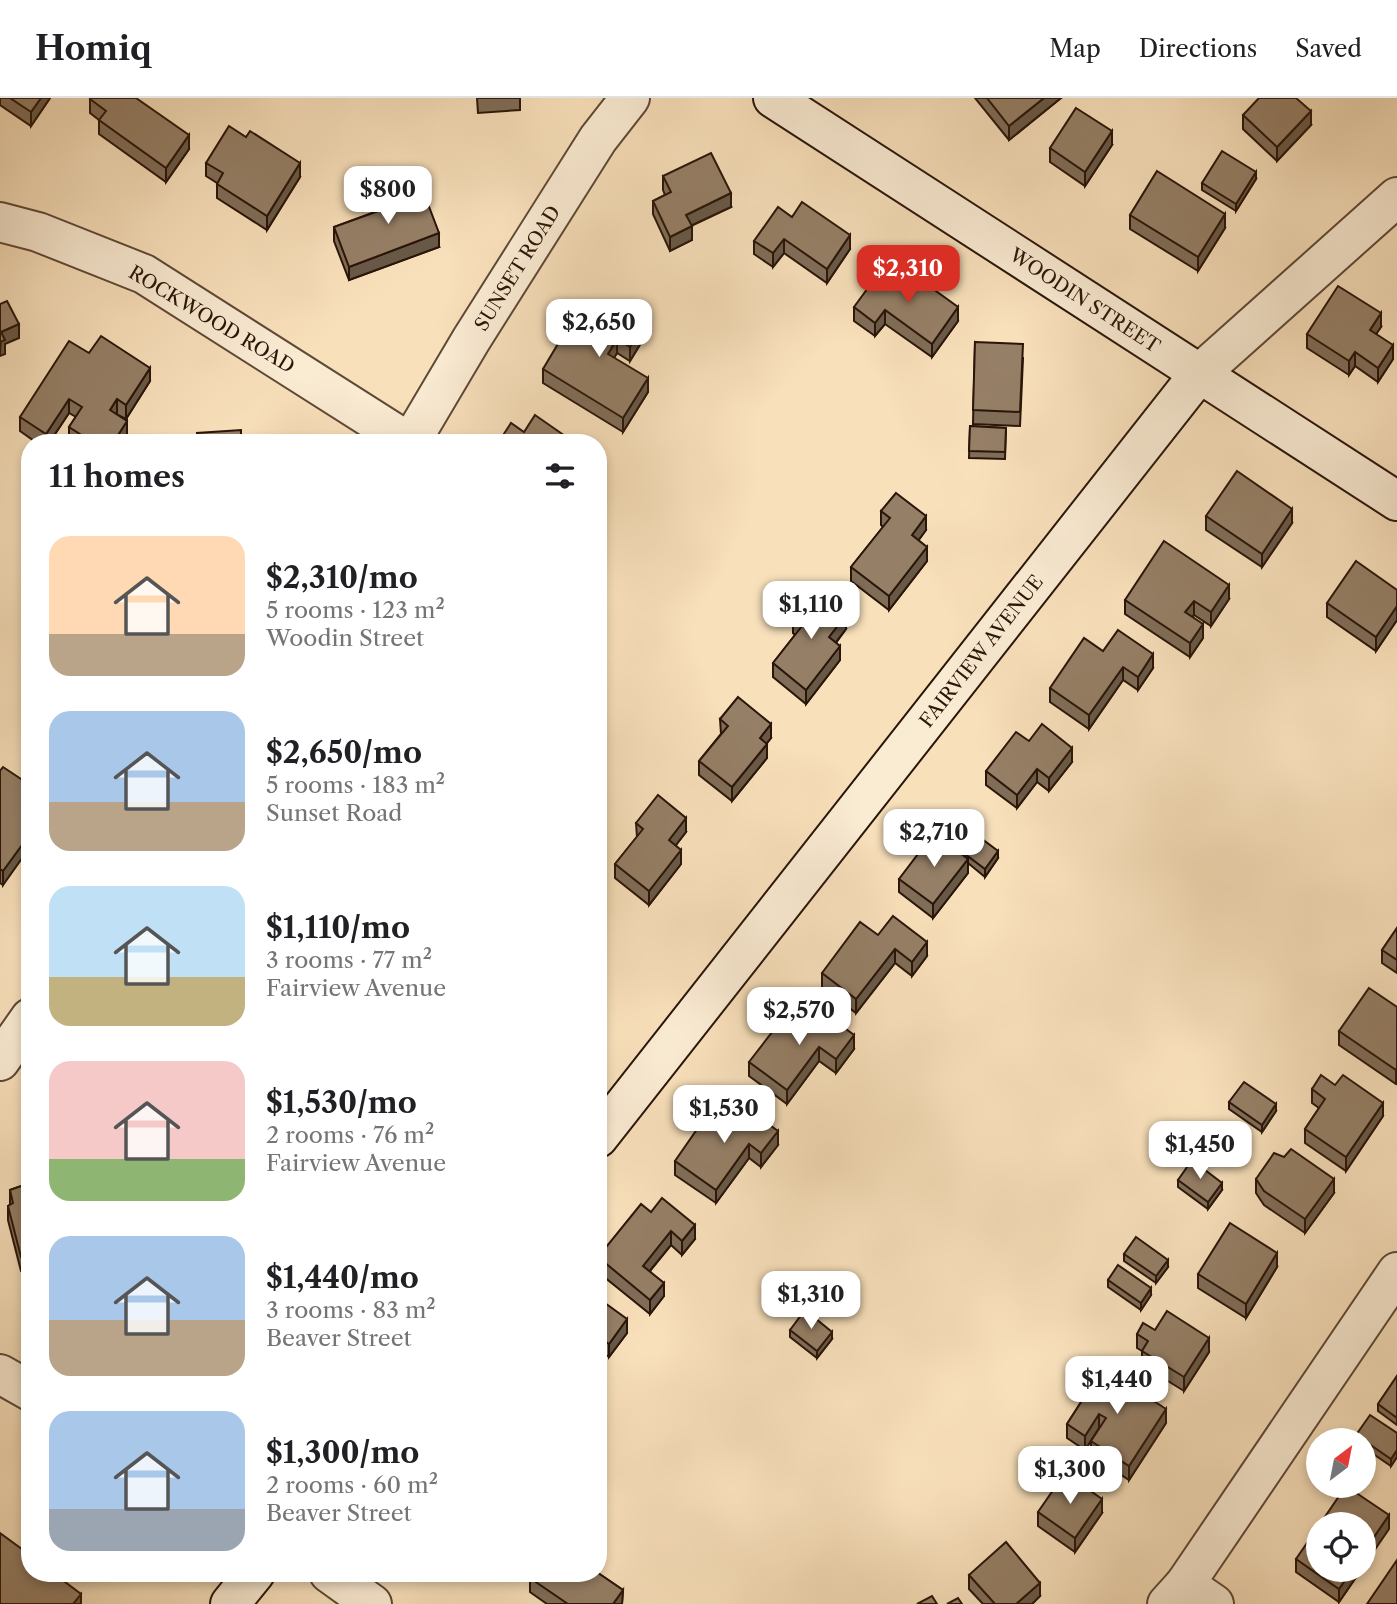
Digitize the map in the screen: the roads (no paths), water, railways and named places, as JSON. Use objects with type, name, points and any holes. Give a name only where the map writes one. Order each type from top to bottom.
[{"type":"street","name":"SUNSET ROAD","points":[[415,434],[471,340],[598,139],[630,98]]},
{"type":"street","name":"WOODIN STREET","points":[[774,98],[1397,501]]},
{"type":"street","name":"FAIRVIEW AVENUE","points":[[607,1127],[1199,374],[1397,197]]},
{"type":"street","name":"ROCKWOOD ROAD","points":[[0,222],[38,232],[144,274],[396,434]]},
{"type":"street","points":[[0,1061],[21,1031]]},
{"type":"street","points":[[1189,1597],[1397,1272]]},
{"type":"street","points":[[0,1374],[21,1386]]},
{"type":"street","points":[[230,1604],[248,1582]]},
{"type":"street","points":[[341,1582],[372,1604]]}]
